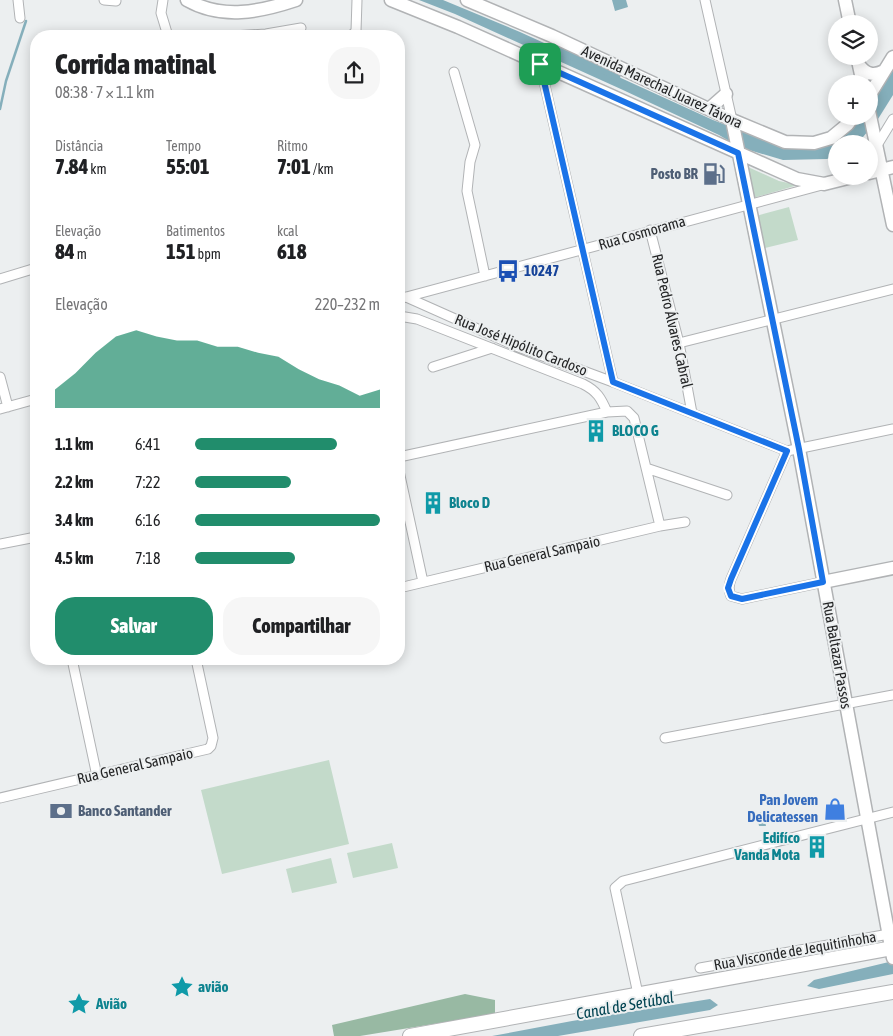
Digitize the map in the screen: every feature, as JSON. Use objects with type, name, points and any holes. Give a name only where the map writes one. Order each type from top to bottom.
[{"type":"main road","points":[[187,0],[209,8],[240,13],[258,11],[296,0]]},
{"type":"main road","name":"Avenida Marechal Juarez Távora","points":[[391,0],[458,27],[797,179],[824,184]]},
{"type":"main road","name":"Avenida Marechal Juarez Távora","points":[[467,0],[552,36],[709,109],[732,122],[785,142],[814,143],[831,138],[847,125]]},
{"type":"main road","points":[[845,0],[848,15]]},
{"type":"main road","points":[[878,81],[893,57]]},
{"type":"main road","points":[[860,65],[863,70],[870,74],[884,71]]},
{"type":"main road","points":[[709,109],[726,94]]},
{"type":"main road","name":"Rua Baltazar Passos","points":[[732,122],[772,320],[793,450],[823,582],[866,820],[891,933],[893,951]]},
{"type":"main road","points":[[878,148],[887,168],[893,225]]},
{"type":"main road","name":"Rua Cosmorama","points":[[824,184],[828,183]]},
{"type":"main road","points":[[823,582],[893,568]]},
{"type":"main road","points":[[410,1036],[638,994],[893,951]]},
{"type":"main road","points":[[644,1036],[893,992]]},
{"type":"street","points":[[18,0],[20,18]]},
{"type":"street","points":[[104,0],[116,1]]},
{"type":"street","points":[[163,0],[161,13],[166,30]]},
{"type":"street","points":[[354,30],[357,0]]},
{"type":"street","name":"Rua Baltazar Passos","points":[[705,0],[732,122]]},
{"type":"street","points":[[295,30],[301,28]]},
{"type":"street","points":[[540,64],[613,382]]},
{"type":"street","points":[[454,72],[475,145],[470,162],[467,191],[485,276]]},
{"type":"street","points":[[878,137],[893,119]]},
{"type":"street","name":"Rua Cosmorama","points":[[405,297],[824,184]]},
{"type":"street","name":"Rua Pedro Álvares Cabral","points":[[650,230],[678,343],[692,413]]},
{"type":"street","points":[[0,279],[30,270]]},
{"type":"street","points":[[678,343],[893,289]]},
{"type":"street","name":"Rua José Hipólito Cardoso","points":[[405,299],[516,346],[793,450]]},
{"type":"street","points":[[405,316],[411,316],[593,389],[601,397],[607,412]]},
{"type":"street","points":[[433,367],[492,348]]},
{"type":"street","points":[[0,377],[4,408],[30,402]]},
{"type":"street","points":[[405,455],[622,410],[631,413],[634,418],[660,526]]},
{"type":"street","points":[[823,582],[742,599],[731,596],[728,588],[793,450],[893,429]]},
{"type":"street","points":[[646,468],[727,495]]},
{"type":"street","points":[[405,512],[423,582]]},
{"type":"street","name":"Rua General Sampaio","points":[[405,586],[660,526],[685,522]]},
{"type":"street","points":[[0,544],[30,537]]},
{"type":"street","points":[[73,665],[97,776]]},
{"type":"street","name":"Rua General Sampaio","points":[[0,798],[208,749],[212,746],[213,738],[197,665]]},
{"type":"street","points":[[665,738],[893,695]]},
{"type":"street","points":[[638,994],[615,888],[618,884],[623,881],[893,812]]},
{"type":"street","name":"Rua Visconde de Jequitinhoha","points":[[700,968],[891,933]]},
{"type":"green space","points":[[748,167],[779,181],[798,185],[753,198],[746,169]]},
{"type":"green space","points":[[789,207],[798,240],[765,248],[756,216]]},
{"type":"green space","points":[[329,760],[349,844],[222,874],[201,790]]},
{"type":"green space","points":[[392,843],[398,868],[353,878],[347,853]]},
{"type":"green space","points":[[331,858],[337,883],[292,893],[286,869]]},
{"type":"green space","points":[[465,994],[495,1000],[495,1014],[360,1036],[334,1036],[332,1025]]},
{"type":"water","points":[[419,0],[443,0],[520,32],[713,120],[778,145],[815,149],[828,145],[828,159],[783,160],[739,147],[719,135],[623,90],[455,14]]},
{"type":"water","points":[[612,0],[626,0],[628,7],[615,11]]},
{"type":"water","points":[[893,70],[893,95],[878,119],[878,92]]},
{"type":"water","points":[[851,125],[873,125],[865,135],[840,135]]},
{"type":"water","points":[[760,812],[763,813],[766,826],[759,826],[757,815]]},
{"type":"water","points":[[893,961],[893,974],[819,989],[807,986],[814,980]]},
{"type":"water","points":[[710,999],[718,1005],[710,1010],[558,1036],[492,1036],[572,1021]]},
{"type":"waterway","points":[[0,109],[6,81],[26,21]]},
{"type":"waterway","points":[[555,49],[590,62],[616,76]]},
{"type":"place","name":"Posto BR","points":[[714,174]]},
{"type":"place","name":"10247","points":[[508,271]]},
{"type":"place","name":"BLOCO G","points":[[596,431]]},
{"type":"place","name":"Bloco D","points":[[433,503]]},
{"type":"place","name":"Pan Jovem Delicatessen","points":[[835,809]]},
{"type":"place","name":"Banco Santander","points":[[61,811]]},
{"type":"place","name":"Edifíco Vanda Mota","points":[[817,847]]},
{"type":"place","name":"avião","points":[[182,987]]},
{"type":"place","name":"Avião","points":[[79,1004]]},
{"type":"route","points":[[540,64],[738,153],[799,449],[823,582],[742,599],[731,596],[728,588],[731,579],[787,451],[613,382],[540,64]]},
{"type":"water label","name":"Canal de Setúbal","points":[[625,1005]]}]
